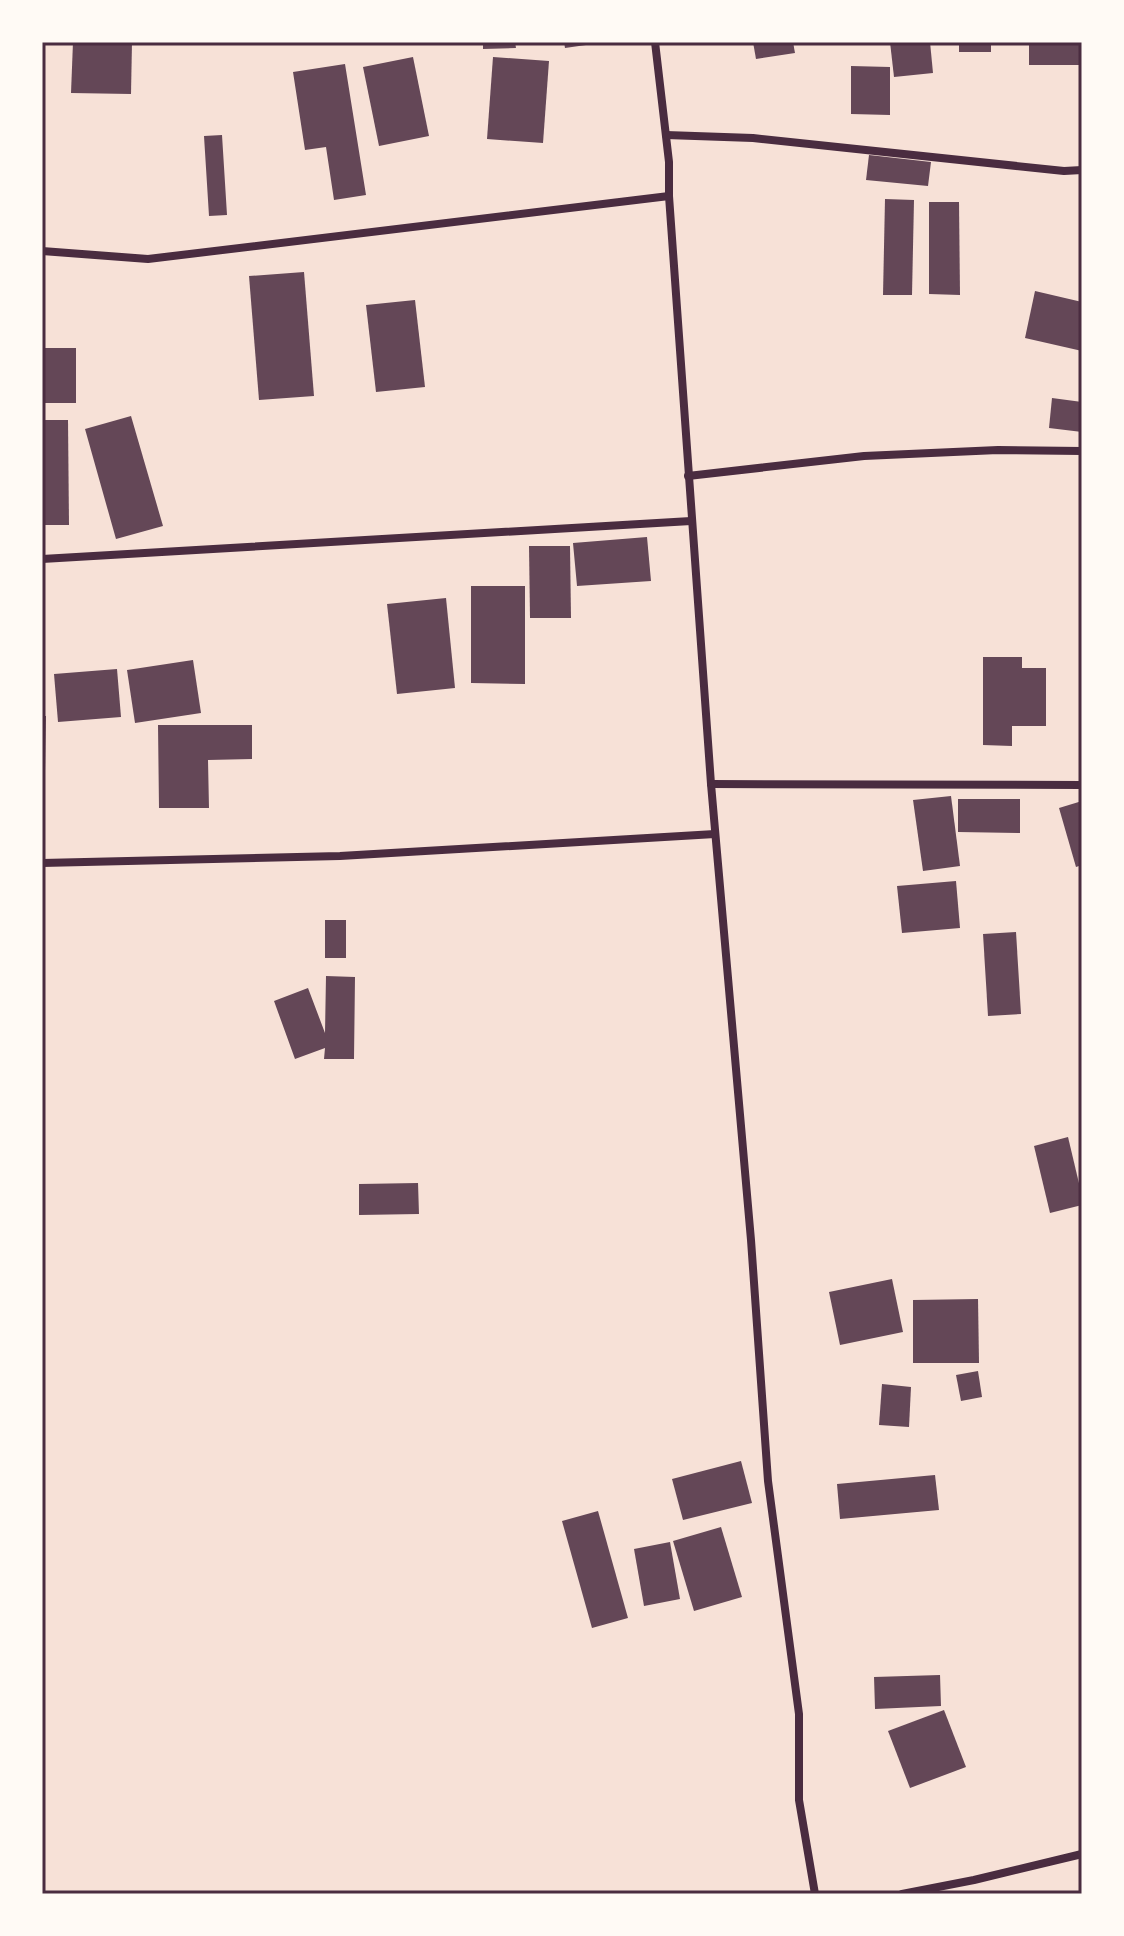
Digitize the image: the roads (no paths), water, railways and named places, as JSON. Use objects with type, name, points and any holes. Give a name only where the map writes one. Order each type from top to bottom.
[{"type":"street","points":[[655,42],[666,135],[691,521],[768,1481],[799,1714],[799,1800],[815,1894]]},
{"type":"street","points":[[666,135],[753,138],[1064,171],[1082,170]]},
{"type":"street","points":[[42,251],[148,259],[669,196]]},
{"type":"street","points":[[688,476],[864,456],[998,450],[1082,451]]},
{"type":"street","points":[[42,559],[691,521]]},
{"type":"street","points":[[711,784],[1082,785]]},
{"type":"street","points":[[42,863],[340,856],[715,834]]},
{"type":"street","points":[[902,1894],[1082,1854]]}]
